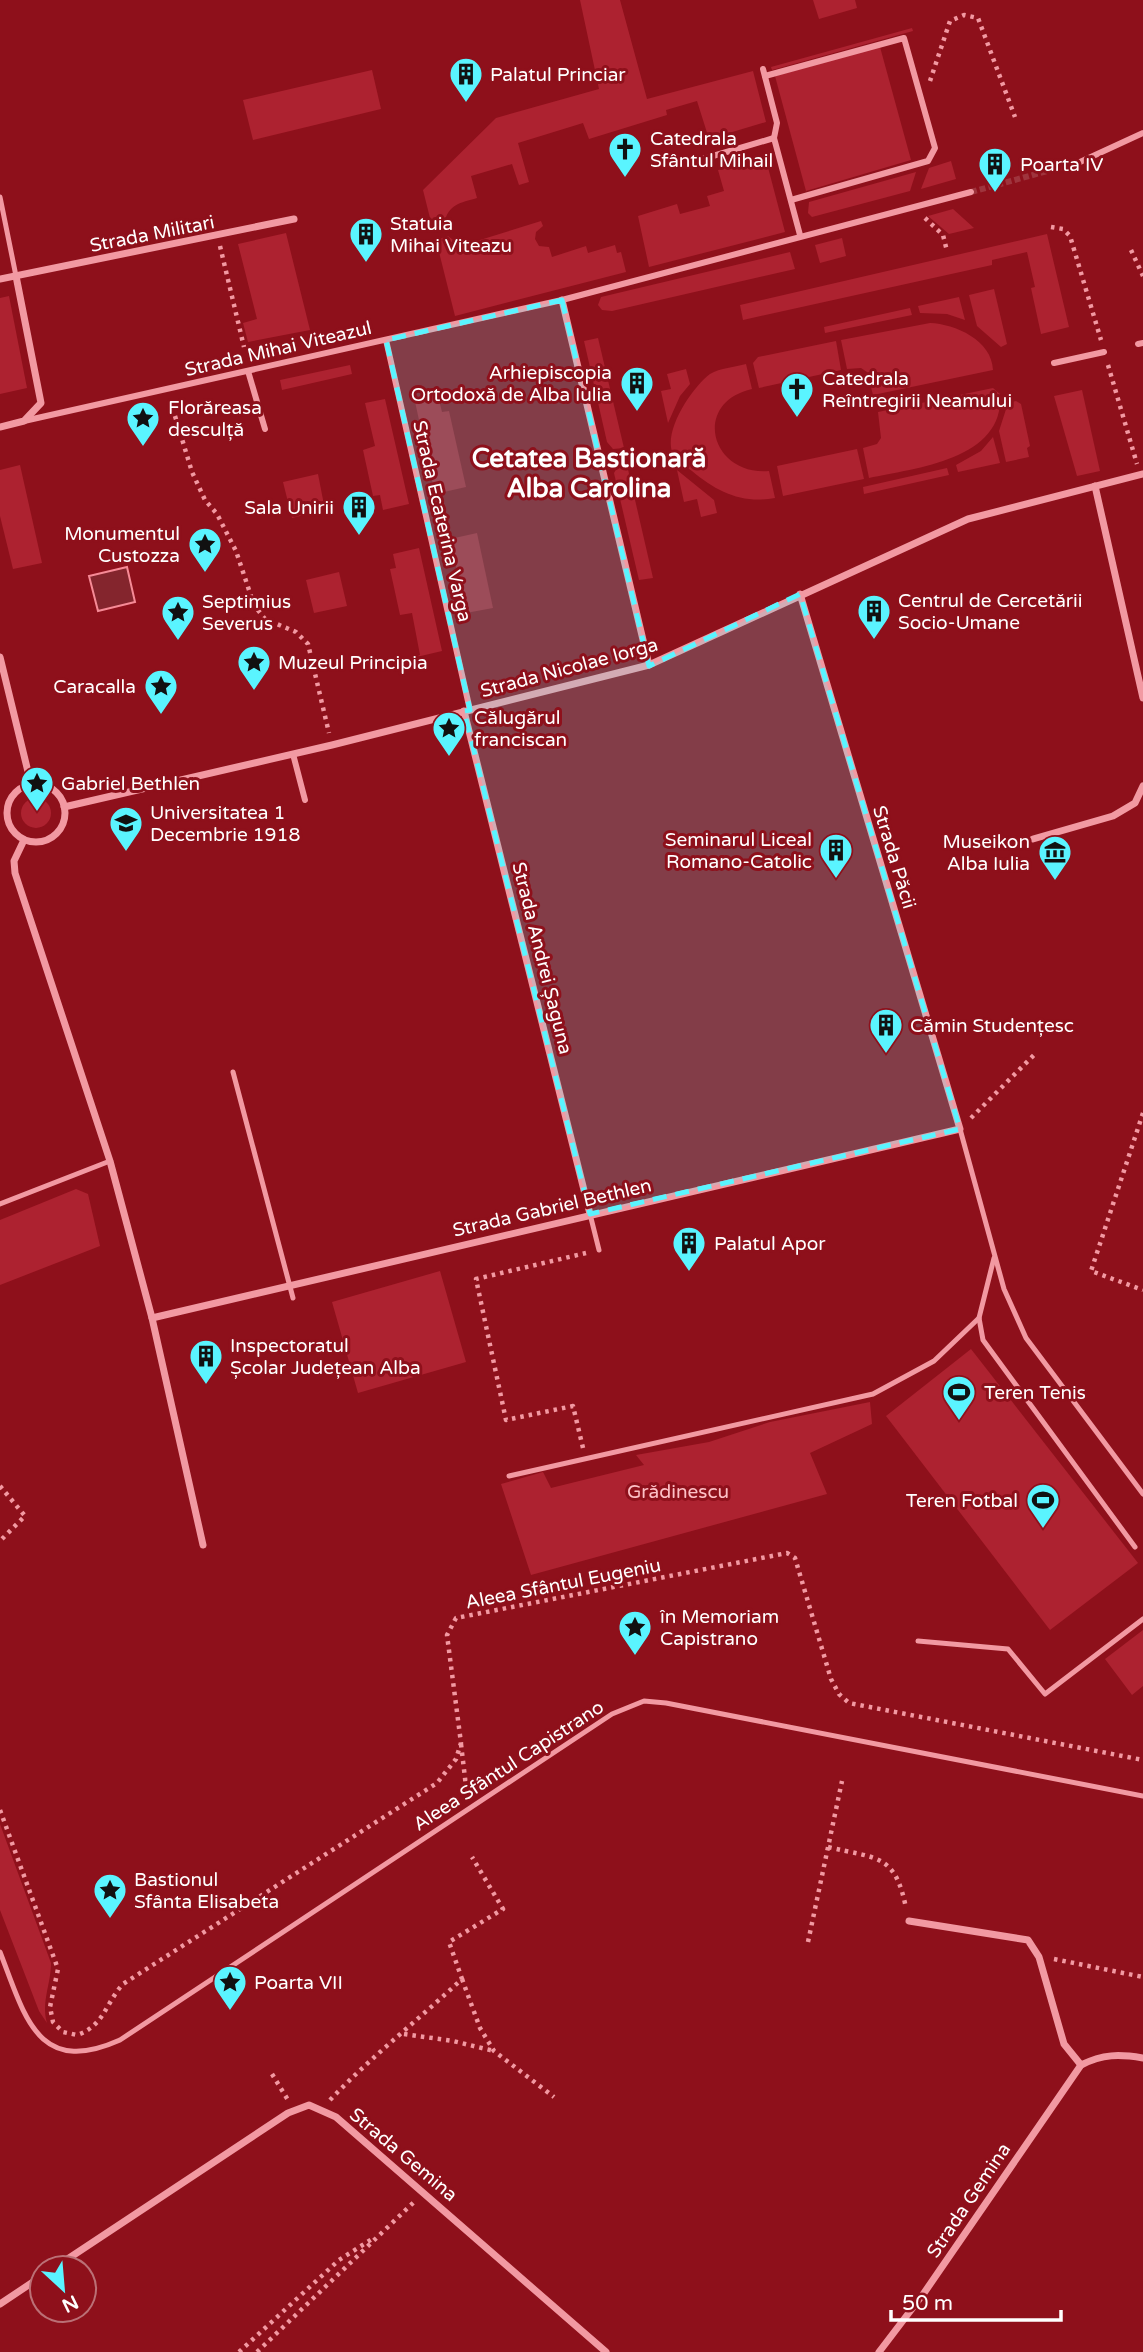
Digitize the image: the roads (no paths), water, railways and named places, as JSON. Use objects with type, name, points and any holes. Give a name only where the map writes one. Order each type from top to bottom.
[{"type":"street","points":[[790,200],[928,161],[934,148],[904,37],[764,72],[778,123],[774,138],[790,200],[800,235]]},
{"type":"street","points":[[1080,162],[1143,133]]},
{"type":"street","points":[[696,160],[774,138]]},
{"type":"street","name":"Strada Mihai Viteazul","points":[[0,427],[562,300],[971,192]]},
{"type":"street","name":"Strada Militari","points":[[0,279],[294,219]]},
{"type":"street","points":[[16,276],[42,393],[36,411],[24,421]]},
{"type":"street","points":[[562,300],[649,665]]},
{"type":"street","name":"Strada Ecaterina Varga","points":[[386,340],[467,710]]},
{"type":"street","points":[[1054,363],[1104,352]]},
{"type":"street","points":[[248,370],[265,429]]},
{"type":"street","name":"Strada Nicolae Iorga","points":[[64,807],[332,745],[649,665],[968,519],[1142,475]]},
{"type":"street","points":[[1095,486],[1143,698]]},
{"type":"street","name":"Strada Păcii","points":[[800,594],[960,1129]]},
{"type":"street","points":[[0,657],[31,784]]},
{"type":"street","name":"Strada Andrei Șaguna","points":[[467,710],[590,1214]]},
{"type":"street","points":[[293,754],[305,800]]},
{"type":"street","points":[[31,784],[48,787],[61,798],[64,807],[62,824],[51,838],[33,842],[24,840],[3,818],[15,793],[31,784]]},
{"type":"street","points":[[1033,839],[1113,816],[1135,803],[1143,786]]},
{"type":"street","points":[[24,840],[14,861],[15,873],[110,1161],[152,1318],[203,1545]]},
{"type":"street","name":"Strada Gabriel Bethlen","points":[[152,1318],[960,1129]]},
{"type":"street","points":[[909,1921],[1028,1940],[1039,1956],[1064,2044],[1081,2065],[1100,2055],[1121,2054],[1143,2058]]},
{"type":"street","name":"Strada Gemina","points":[[879,2352],[924,2293],[1081,2065]]},
{"type":"street","name":"Strada Gemina","points":[[75,2254],[293,2109],[309,2105],[322,2108],[425,2192],[606,2352]]},
{"type":"street","points":[[0,2304],[28,2285]]},
{"type":"lane","points":[[0,197],[16,276]]},
{"type":"lane","points":[[233,1072],[293,1298]]},
{"type":"lane","points":[[960,1129],[1003,1289],[1026,1338],[1143,1494]]},
{"type":"lane","points":[[0,1204],[110,1161]]},
{"type":"lane","points":[[590,1214],[598,1250]]},
{"type":"lane","points":[[994,1258],[979,1318],[983,1340],[1135,1547]]},
{"type":"lane","points":[[509,1476],[873,1394],[934,1361],[979,1318]]},
{"type":"lane","points":[[918,1640],[1008,1649],[1045,1694],[1143,1619]]},
{"type":"lane","name":"Aleea Sfântul Capistrano","points":[[0,1952],[30,2024],[47,2043],[71,2054],[96,2051],[120,2040],[212,1980],[612,1714],[644,1702],[666,1703],[1143,1796]]},
{"type":"tunnel","points":[[971,192],[1080,162]]},
{"type":"place","name":"Palatul Princiar","points":[[466,104]]},
{"type":"place","name":"Catedrala Sfântul Mihail","points":[[625,179]]},
{"type":"place","name":"Poarta IV","points":[[995,194]]},
{"type":"place","name":"Statuia Mihai Viteazu","points":[[366,264]]},
{"type":"place","name":"Arhiepiscopia Ortodoxă de Alba Iulia","points":[[637,413]]},
{"type":"place","name":"Catedrala Reîntregirii Neamului","points":[[797,419]]},
{"type":"place","name":"Florăreasa desculță","points":[[143,448]]},
{"type":"place","name":"Sala Unirii","points":[[359,537]]},
{"type":"place","name":"Monumentul Custozza","points":[[205,574]]},
{"type":"place","name":"Centrul de Cercetării Socio-Umane","points":[[874,641]]},
{"type":"place","name":"Septimius Severus","points":[[178,642]]},
{"type":"place","name":"Muzeul Principia","points":[[254,692]]},
{"type":"place","name":"Caracalla","points":[[161,716]]},
{"type":"place","name":"Călugărul franciscan","points":[[449,758]]},
{"type":"place","name":"Gabriel Bethlen","points":[[37,813]]},
{"type":"place","name":"Universitatea 1 Decembrie 1918","points":[[126,853]]},
{"type":"place","name":"Seminarul Liceal Romano-Catolic","points":[[836,880]]},
{"type":"place","name":"Museikon Alba Iulia","points":[[1055,882]]},
{"type":"place","name":"Cămin Studențesc","points":[[886,1055]]},
{"type":"place","name":"Palatul Apor","points":[[689,1273]]},
{"type":"place","name":"Inspectoratul Școlar Județean Alba","points":[[206,1386]]},
{"type":"place","name":"Teren Tenis","points":[[959,1422]]},
{"type":"place","name":"Teren Fotbal","points":[[1043,1530]]},
{"type":"place","name":"în Memoriam Capistrano","points":[[635,1657]]},
{"type":"place","name":"Bastionul Sfânta Elisabeta","points":[[110,1920]]},
{"type":"place","name":"Poarta VII","points":[[230,2012]]},
{"type":"district","name":"Cetatea Bastionară Alba Carolina","points":[[589,473]]},
{"type":"park label","name":"Grădinescu","points":[[678,1491]]}]
